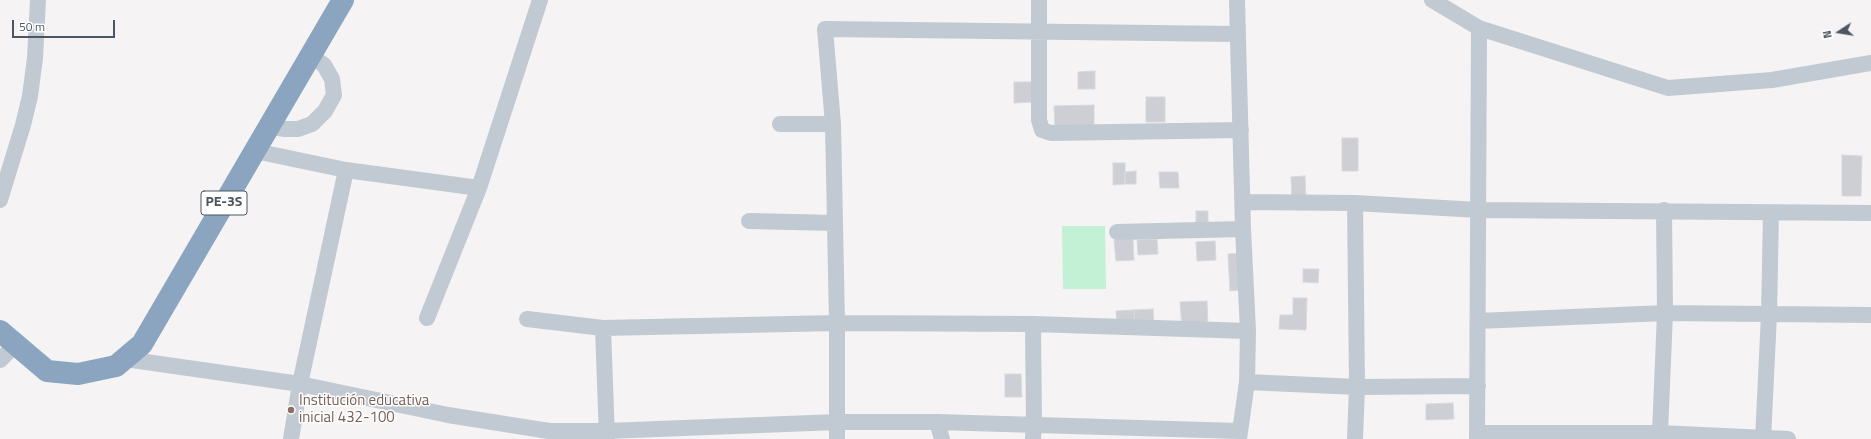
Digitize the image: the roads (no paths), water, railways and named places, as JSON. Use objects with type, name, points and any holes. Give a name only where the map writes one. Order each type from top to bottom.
[{"type":"highway","name":"PE-3S","points":[[8,338],[47,371],[78,374],[116,366],[142,344],[343,0]]},
{"type":"street","points":[[0,200],[24,125],[30,96],[35,58],[38,0]]},
{"type":"street","points":[[427,318],[478,188],[540,0]]},
{"type":"street","points":[[1039,0],[1039,120],[1042,130],[1051,133],[1241,130]]},
{"type":"street","points":[[125,359],[300,384],[448,416],[549,431],[607,435],[837,422],[937,422],[1033,432],[1239,435],[1246,382],[1248,331],[1243,228],[1237,0]]},
{"type":"street","points":[[1432,0],[1479,28],[1668,88],[1772,80],[1871,63]]},
{"type":"street","points":[[1479,28],[1477,100],[1479,210],[1477,436],[1660,434],[1788,439]]},
{"type":"street","points":[[837,439],[837,323],[833,124],[825,29],[1238,34]]},
{"type":"street","points":[[268,126],[285,130],[298,129],[312,124],[325,111],[334,95],[332,79],[324,65],[310,55]]},
{"type":"street","points":[[780,124],[833,124]]},
{"type":"street","points":[[255,151],[346,170],[478,188]]},
{"type":"street","points":[[291,439],[300,384],[346,170]]},
{"type":"street","points":[[1243,202],[1355,203],[1479,210],[1664,210],[1871,213]]},
{"type":"street","points":[[1355,203],[1357,387],[1355,439]]},
{"type":"street","points":[[1660,434],[1665,314],[1664,210]]},
{"type":"street","points":[[1763,439],[1769,315],[1771,212]]},
{"type":"street","points":[[749,221],[835,223]]},
{"type":"street","points":[[1117,232],[1243,228]]},
{"type":"street","points":[[1478,321],[1665,314],[1871,316]]},
{"type":"street","points":[[527,320],[603,328],[837,323],[1033,324],[1248,331]]},
{"type":"street","points":[[1033,324],[1033,432]]},
{"type":"street","points":[[603,328],[607,435]]},
{"type":"street","points":[[0,360],[8,338]]},
{"type":"street","points":[[1246,382],[1357,387],[1478,386]]},
{"type":"street","points":[[937,422],[942,439]]},
{"type":"place","name":"Institución educativa inicial 432-100","points":[[291,410]]}]
